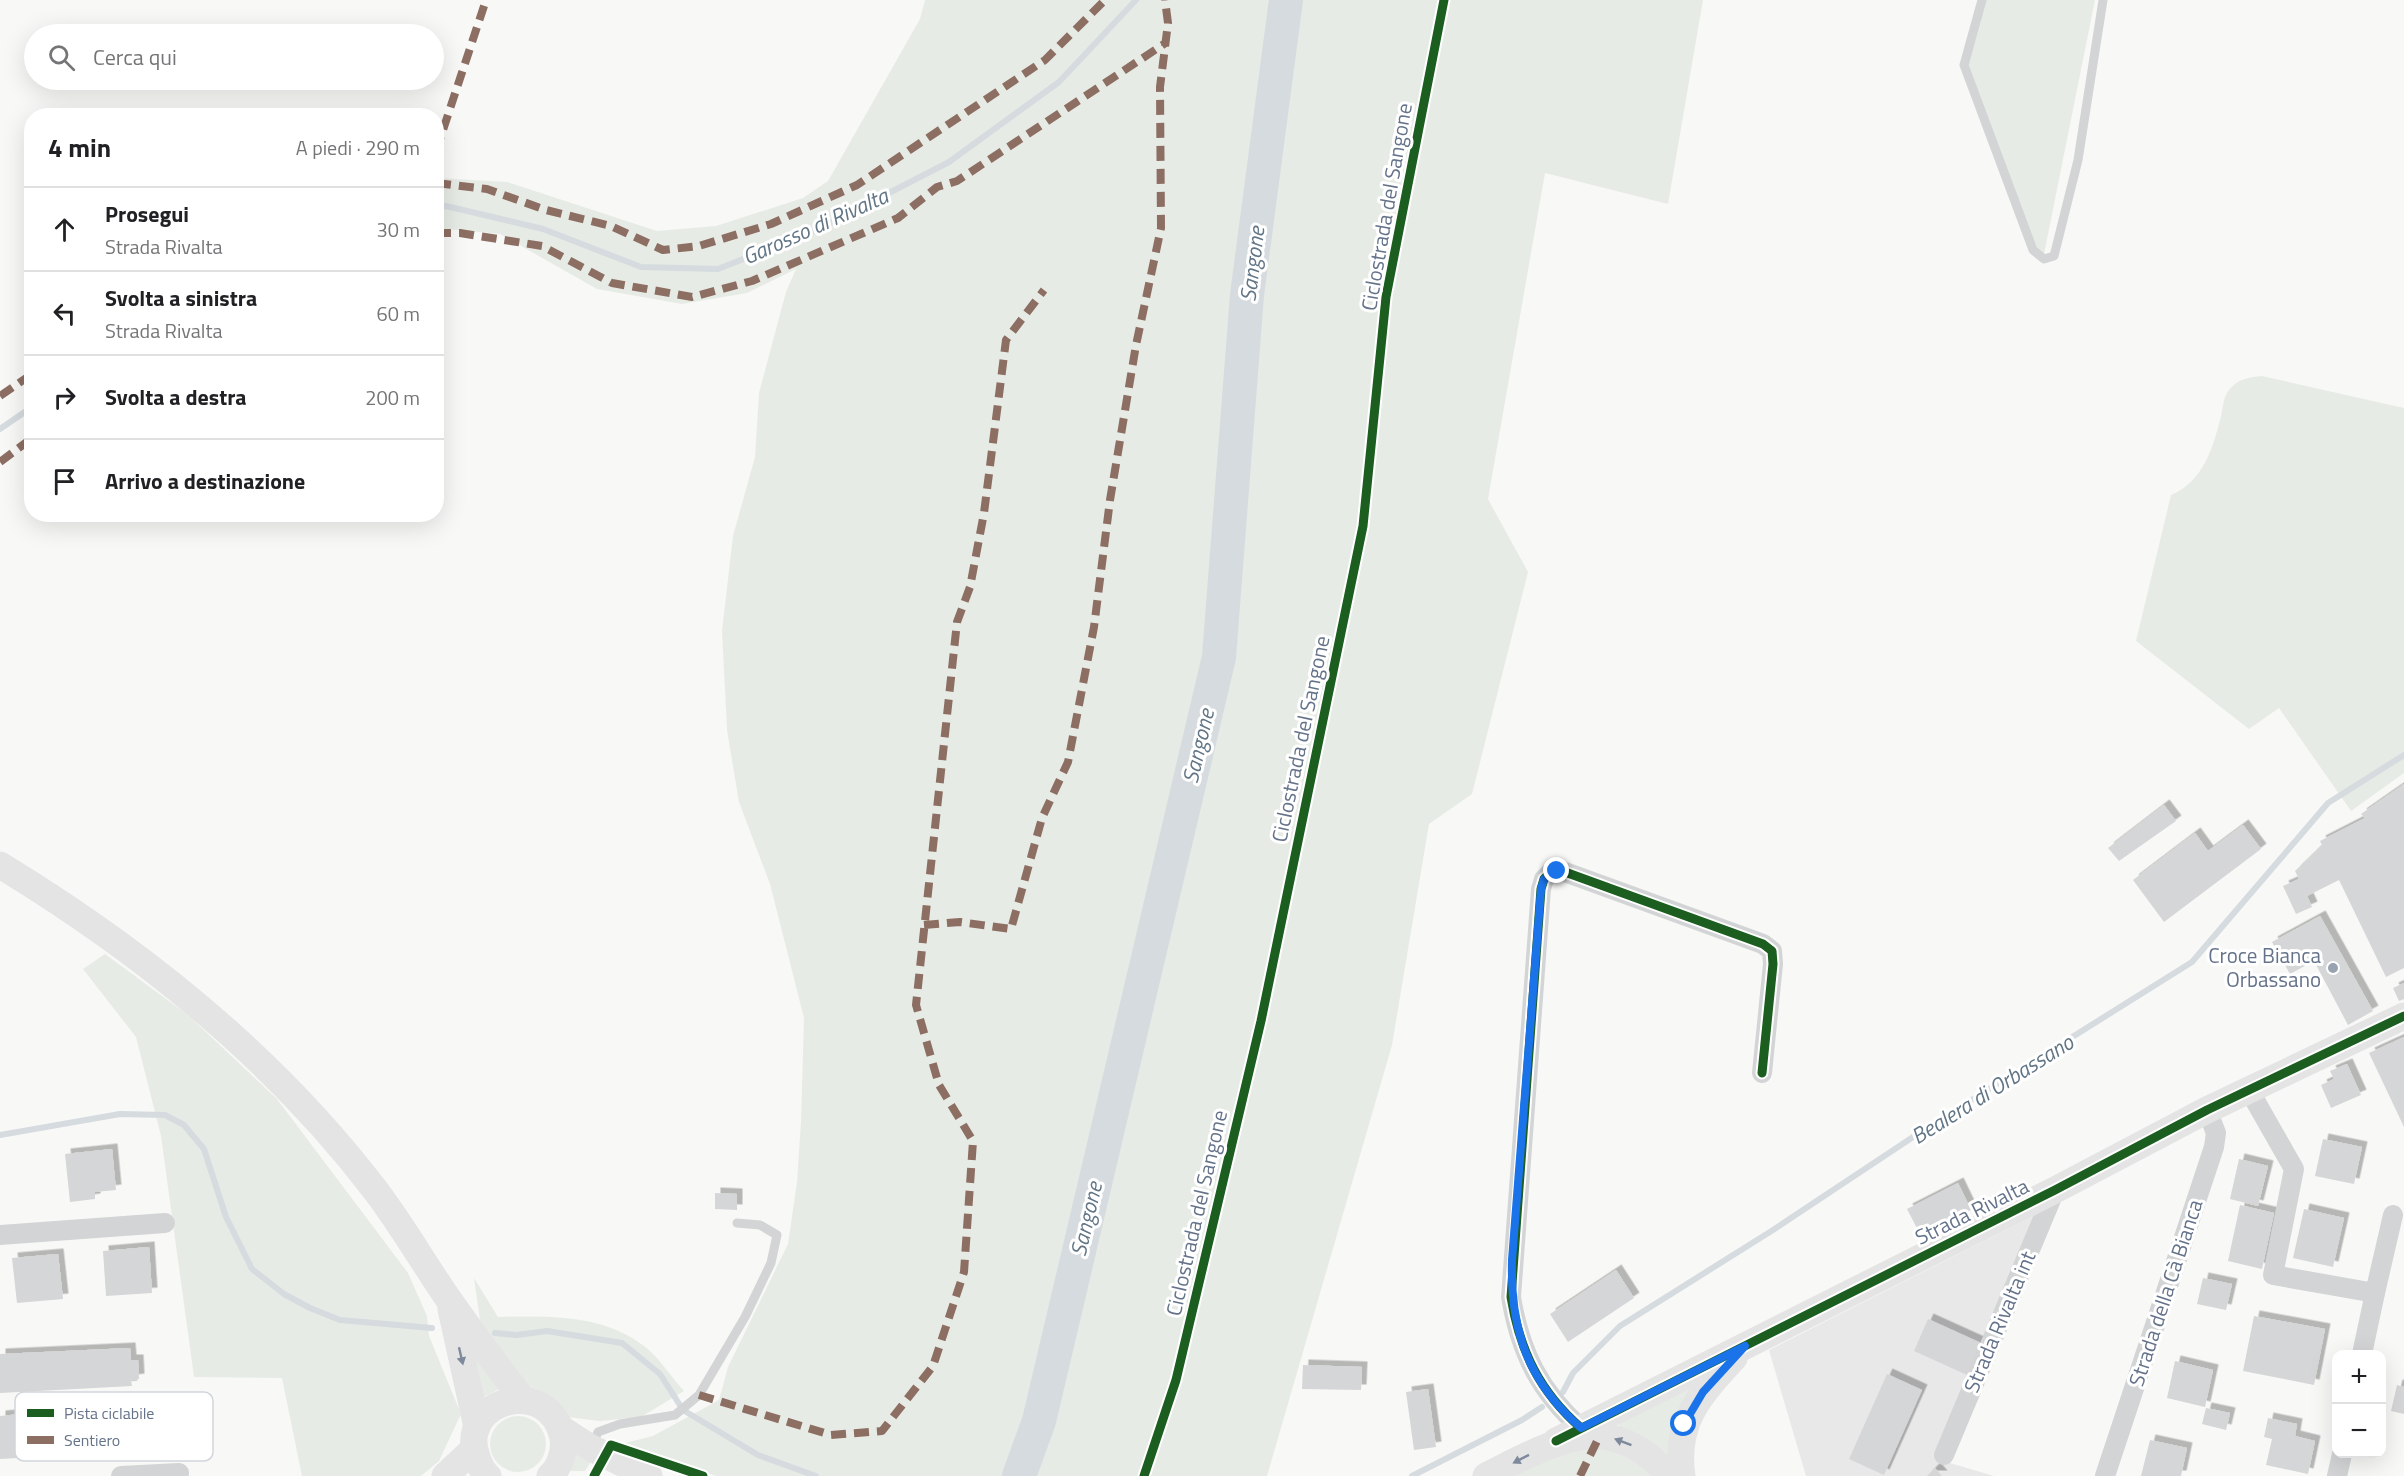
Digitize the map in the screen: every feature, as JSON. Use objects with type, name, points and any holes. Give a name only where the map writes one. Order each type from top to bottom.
[{"type":"street","points":[[0,865],[68,906],[146,962],[229,1031],[307,1109],[376,1191],[448,1299],[522,1399]]},
{"type":"street","points":[[1581,1428],[1557,1407],[1544,1390],[1521,1338],[1511,1297],[1540,900],[1541,889],[1548,874],[1557,871],[1564,873],[1763,944],[1772,951],[1773,964],[1762,1073]]},
{"type":"street","name":"Strada Rivalta","points":[[1486,1476],[2055,1190],[2207,1110],[2404,1016]]},
{"type":"street","points":[[2249,1090],[2294,1169],[2273,1275],[2375,1293]]},
{"type":"street","name":"Strada della Cà Bianca","points":[[2105,1476],[2214,1147],[2216,1133],[2207,1110]]},
{"type":"street","name":"Strada Rivalta int","points":[[1944,1455],[2055,1190]]},
{"type":"street","points":[[2363,1350],[2393,1215]]},
{"type":"street","points":[[0,1235],[165,1223]]},
{"type":"street","points":[[448,1299],[482,1471],[488,1476]]},
{"type":"street","name":"Strada Rivalta","points":[[1682,1476],[1679,1455],[1684,1424],[1703,1392],[1745,1346]]},
{"type":"street","points":[[445,1476],[475,1438],[488,1411],[504,1402],[522,1399],[538,1404],[552,1414],[560,1428],[564,1443],[561,1459],[550,1476]]},
{"type":"street","points":[[560,1428],[591,1448],[649,1476]]},
{"type":"street","points":[[1556,1441],[1600,1435],[1626,1441],[1655,1459],[1669,1476]]},
{"type":"street","points":[[2337,1476],[2341,1458]]},
{"type":"street","points":[[121,1476],[178,1473]]},
{"type":"lane","points":[[1982,0],[1964,65],[2033,250],[2044,259],[2054,256],[2078,159],[2103,0]]},
{"type":"lane","points":[[591,1448],[598,1432],[620,1424],[675,1415],[699,1395],[745,1317],[771,1263],[777,1234],[759,1225],[737,1223]]},
{"type":"shaded area","points":[[925,0],[1703,0],[1668,204],[1545,173],[1488,499],[1528,572],[1472,794],[1429,824],[1392,1045],[1267,1476],[716,1476],[625,1443],[653,1436],[719,1400],[728,1367],[788,1244],[797,1182],[804,1018],[770,884],[739,802],[727,730],[722,631],[733,536],[755,457],[759,393],[786,292],[796,269],[747,293],[682,304],[597,289],[500,234],[444,229],[444,178],[507,182],[657,231],[716,226],[803,198],[828,181],[920,19]]},
{"type":"shaded area","points":[[1983,0],[2095,0],[2044,254],[2033,249],[1965,68]]},
{"type":"shaded area","points":[[2262,376],[2404,408],[2404,773],[2351,811],[2279,708],[2249,729],[2136,641],[2171,495],[2191,482],[2205,463],[2214,440],[2224,399],[2232,386],[2248,378]]},
{"type":"shaded area","points":[[105,954],[188,1015],[277,1099],[408,1273],[427,1316],[429,1336],[461,1414],[439,1461],[421,1476],[302,1476],[282,1378],[194,1377],[161,1136],[136,1037],[83,969]]},
{"type":"shaded area","points":[[2057,1204],[1950,1463],[1994,1476],[1806,1476],[1769,1350]]},
{"type":"shaded area","points":[[474,1278],[498,1317],[555,1317],[593,1322],[610,1328],[644,1346],[660,1361],[684,1391],[641,1417],[600,1421],[567,1417],[539,1393],[513,1377],[480,1320]]},
{"type":"shaded area","points":[[459,1319],[503,1387],[478,1400]]},
{"type":"shaded area","points":[[1691,1376],[1694,1389],[1672,1463],[1619,1428],[1618,1422]]},
{"type":"shaded area","points":[[512,1416],[524,1416],[534,1420],[542,1428],[546,1444],[542,1460],[534,1468],[524,1472],[512,1472],[502,1468],[494,1460],[490,1450],[490,1438],[494,1428],[502,1420]]},
{"type":"shaded area","points":[[1600,1445],[1622,1450],[1656,1476],[1513,1476],[1559,1451]]},
{"type":"shaded area","points":[[574,1447],[594,1457],[585,1471],[568,1471]]},
{"type":"building","points":[[2404,784],[2404,968],[2386,977],[2339,880],[2307,896],[2312,907],[2296,914],[2283,886],[2299,879],[2295,871],[2322,845],[2320,841],[2365,818],[2361,814]]},
{"type":"building","points":[[2164,805],[2176,821],[2119,861],[2108,848]]},
{"type":"building","points":[[2243,825],[2261,849],[2164,922],[2133,880],[2195,833],[2208,851]]},
{"type":"building","name":"Croce Bianca Orbassano","points":[[2320,916],[2373,1011],[2348,1025],[2314,961],[2290,974],[2272,942]]},
{"type":"building","points":[[2404,983],[2404,999],[2399,1001],[2393,988]]},
{"type":"building","points":[[2404,1037],[2404,1127],[2369,1053]]},
{"type":"building","points":[[2347,1064],[2361,1095],[2331,1108],[2321,1085],[2334,1079],[2330,1071]]},
{"type":"building","points":[[2323,1139],[2362,1147],[2354,1184],[2315,1176]]},
{"type":"building","points":[[112,1149],[116,1190],[95,1192],[95,1199],[70,1202],[65,1154]]},
{"type":"building","points":[[2239,1159],[2268,1166],[2258,1206],[2230,1199]]},
{"type":"building","points":[[1958,1183],[1971,1210],[1921,1236],[1907,1209]]},
{"type":"building","points":[[715,1193],[737,1194],[737,1210],[715,1209]]},
{"type":"building","points":[[2240,1205],[2274,1213],[2262,1269],[2228,1261]]},
{"type":"building","points":[[2304,1209],[2344,1218],[2333,1267],[2293,1258]]},
{"type":"building","points":[[149,1247],[152,1293],[106,1296],[103,1251]]},
{"type":"building","points":[[58,1254],[63,1299],[17,1303],[12,1258]]},
{"type":"building","points":[[1616,1270],[1634,1298],[1568,1342],[1550,1314]]},
{"type":"building","points":[[2203,1278],[2232,1284],[2226,1310],[2197,1304]]},
{"type":"building","points":[[2254,1316],[2325,1329],[2314,1385],[2243,1371]]},
{"type":"building","points":[[1928,1319],[1981,1343],[1967,1375],[1914,1351]]},
{"type":"building","points":[[130,1348],[131,1360],[138,1360],[139,1379],[131,1380],[132,1386],[0,1393],[0,1354]]},
{"type":"building","points":[[2175,1361],[2213,1370],[2205,1407],[2167,1398]]},
{"type":"building","points":[[1303,1365],[1362,1367],[1361,1390],[1302,1389]]},
{"type":"building","points":[[1887,1374],[1922,1390],[1884,1475],[1849,1459]]},
{"type":"building","points":[[2397,1385],[2404,1387],[2404,1414],[2391,1411]]},
{"type":"building","points":[[1428,1389],[1436,1447],[1414,1450],[1406,1392]]},
{"type":"building","points":[[2206,1408],[2230,1413],[2226,1430],[2202,1424]]},
{"type":"building","points":[[15,1415],[15,1458],[0,1459],[0,1416]]},
{"type":"building","points":[[2268,1418],[2297,1424],[2295,1436],[2315,1441],[2308,1474],[2266,1465],[2272,1439],[2264,1437]]},
{"type":"building","points":[[2150,1440],[2187,1448],[2181,1476],[2141,1476]]},
{"type":"building","points":[[1935,1468],[1942,1476],[1927,1476]]},
{"type":"waterway","name":"Garosso di Rivalta","points":[[444,206],[543,229],[641,267],[718,269],[819,229],[949,162],[1059,82],[1136,0]]},
{"type":"waterway","name":"Sangone","points":[[1019,1476],[1039,1421],[1219,657],[1247,295],[1286,0]]},
{"type":"waterway","name":"Garosso di Rivalta","points":[[0,429],[24,412]]},
{"type":"waterway","name":"Bealera di Orbassano","points":[[1557,1397],[1563,1392],[1573,1373],[1620,1326],[1773,1230],[1919,1133],[2192,962],[2328,803],[2404,755]]},
{"type":"waterway","name":"Bealera di Orbassano","points":[[0,1135],[120,1114],[165,1115],[184,1125],[204,1149],[226,1217],[252,1269],[284,1294],[340,1320],[432,1328]]},
{"type":"waterway","name":"Bealera di Orbassano","points":[[495,1333],[517,1335],[547,1331],[622,1343],[660,1374],[683,1410],[758,1455],[816,1476]]},
{"type":"waterway","name":"Bealera di Orbassano","points":[[1412,1476],[1522,1420],[1542,1407]]},
{"type":"marked path","points":[[444,127],[486,0]]},
{"type":"marked path","points":[[444,184],[487,189],[546,210],[611,226],[663,250],[699,246],[771,224],[857,185],[1045,60],[1105,0]]},
{"type":"marked path","points":[[924,925],[960,922],[1011,929],[1042,818],[1068,762],[1094,627],[1110,500],[1136,345],[1161,228],[1160,87],[1168,23],[1165,0]]},
{"type":"marked path","points":[[444,233],[460,233],[542,246],[612,283],[692,297],[752,281],[898,218],[937,187],[957,181],[1167,42]]},
{"type":"marked path","points":[[699,1395],[831,1435],[882,1431],[933,1366],[964,1272],[973,1141],[939,1085],[916,1005],[957,622],[970,587],[984,513],[1006,340],[1044,290]]},
{"type":"marked path","points":[[0,396],[24,380]]},
{"type":"marked path","points":[[0,462],[24,444]]},
{"type":"marked path","points":[[1580,1476],[1600,1435]]},
{"type":"cycle path","name":"Ciclostrada del Sangone","points":[[1144,1476],[1176,1380],[1261,1021],[1363,526],[1386,297],[1444,0]]},
{"type":"cycle path","points":[[1581,1428],[1554,1400],[1534,1370],[1520,1336],[1511,1297],[1541,889],[1544,879],[1551,872],[1565,872],[1763,944],[1772,951],[1773,964],[1762,1073]]},
{"type":"cycle path","points":[[1556,1441],[2055,1190],[2207,1110],[2404,1016]]},
{"type":"cycle path","points":[[594,1476],[611,1445],[703,1476]]},
{"type":"place","name":"Croce Bianca Orbassano","points":[[2333,968]]},
{"type":"route","points":[[1557,871],[1548,874],[1541,889],[1512,1260],[1511,1297],[1515,1320],[1524,1347],[1544,1390],[1557,1407],[1581,1428],[1745,1346],[1703,1392],[1684,1424]]}]
